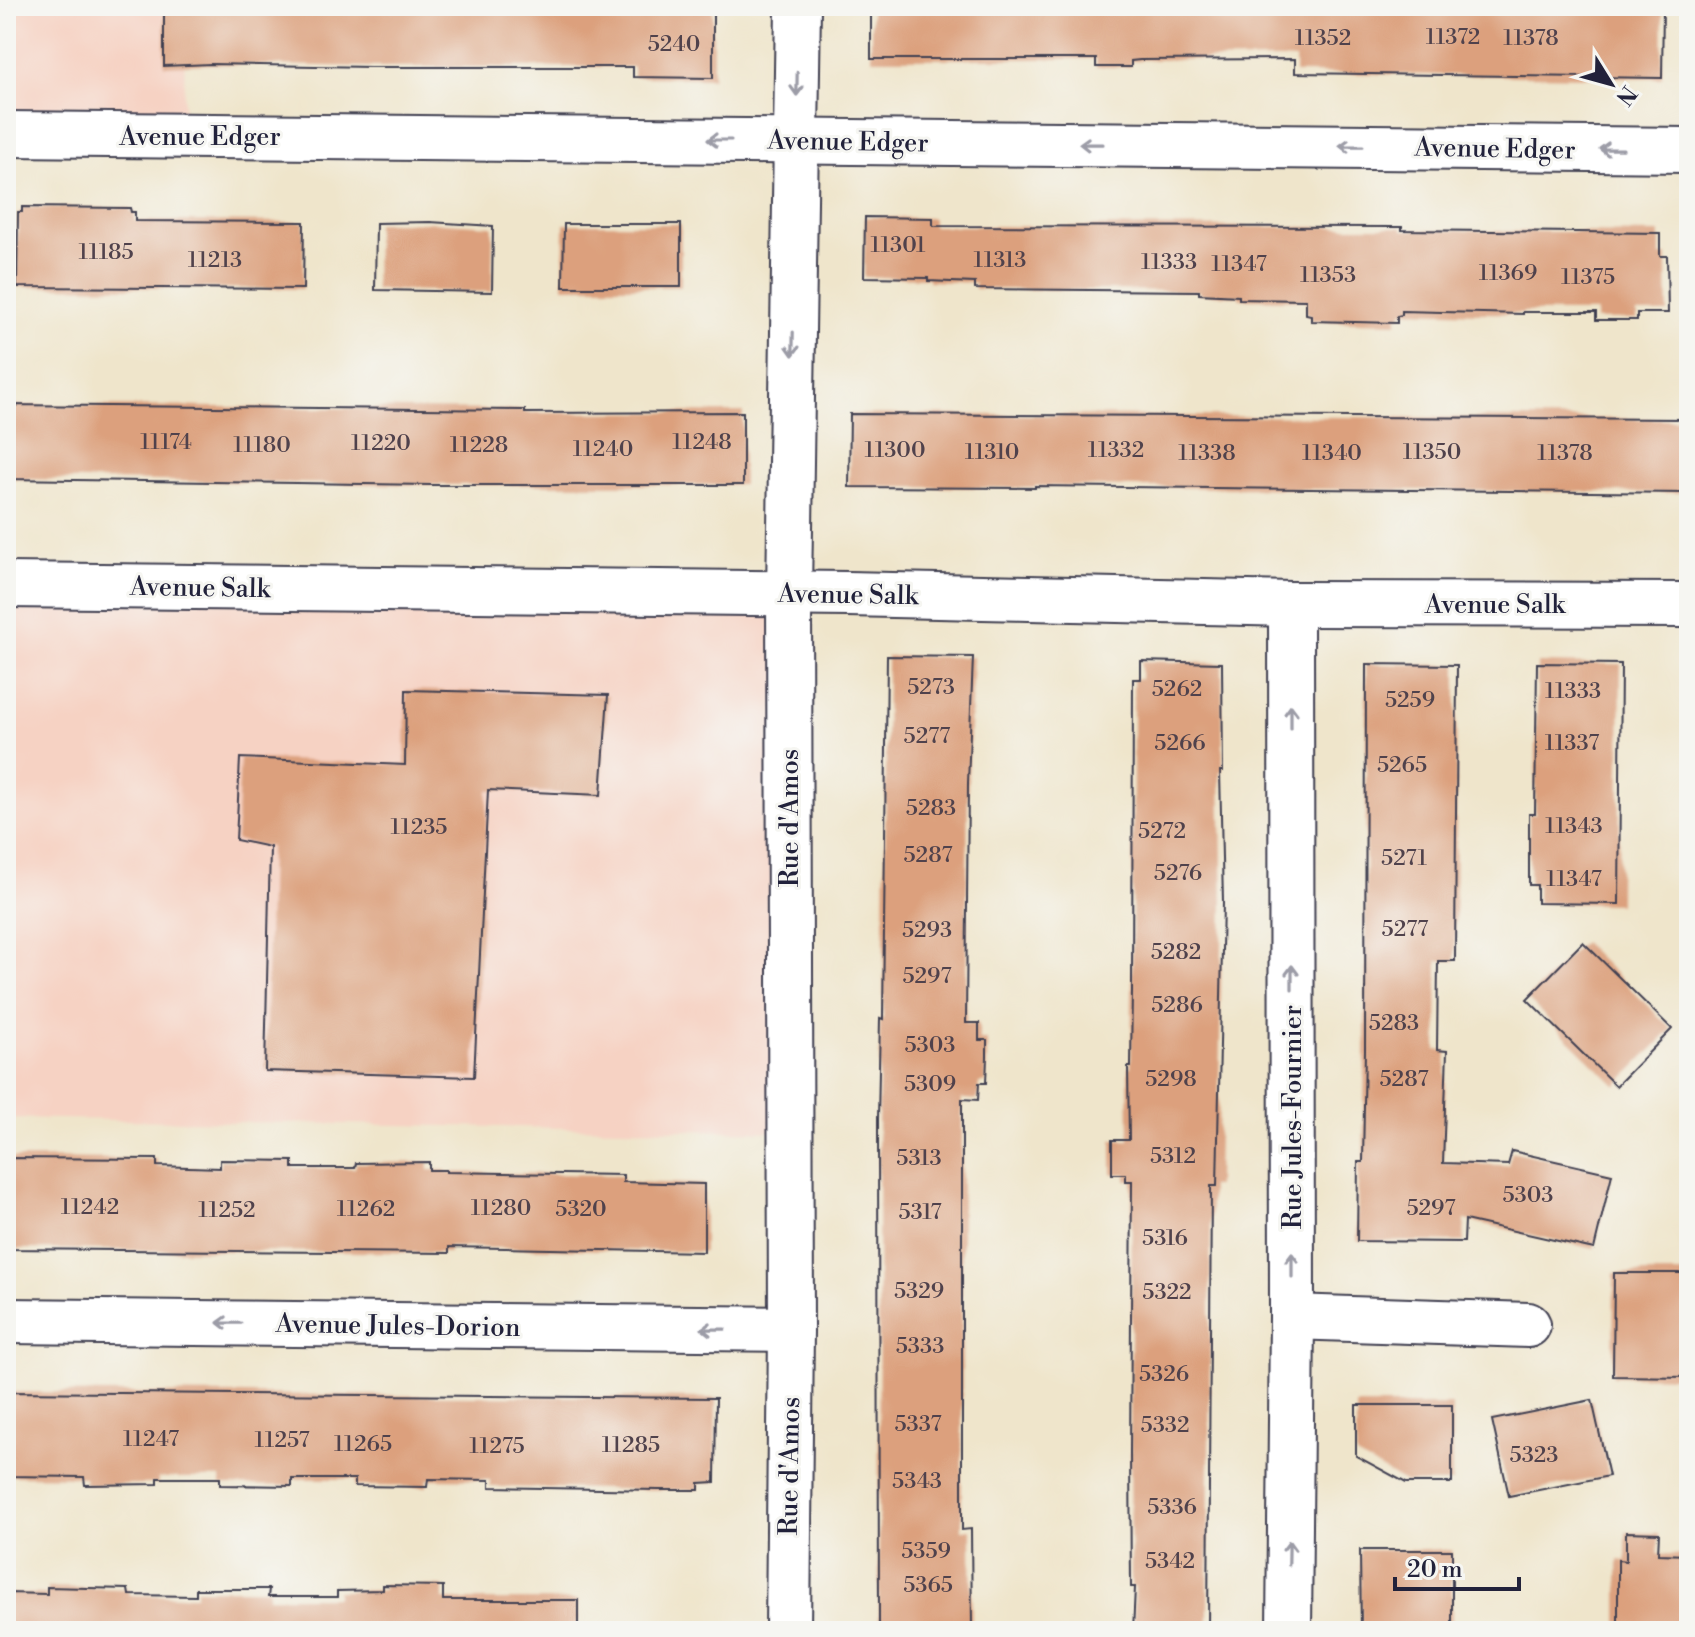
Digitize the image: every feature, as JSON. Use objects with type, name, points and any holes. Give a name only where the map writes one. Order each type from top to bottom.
[{"type":"street","name":"Rue d'Amos","points":[[788,1631],[791,1329],[789,593],[798,6]]},
{"type":"street","name":"Avenue Edger","points":[[6,134],[1689,150]]},
{"type":"street","name":"Avenue Salk","points":[[6,585],[789,593],[1291,604],[1689,605]]},
{"type":"street","name":"Rue Jules-Fournier","points":[[1289,1631],[1291,604]]},
{"type":"street","points":[[1292,1317],[1528,1325]]},
{"type":"street","name":"Avenue Jules-Dorion","points":[[6,1321],[791,1329]]},
{"type":"shaded area","points":[[6,6],[186,6],[183,136],[6,134]]},
{"type":"shaded area","points":[[6,585],[789,593],[790,1132],[6,1118]]},
{"type":"building","points":[[164,6],[713,9],[713,78],[633,77],[633,67],[164,66]]},
{"type":"building","points":[[871,6],[1663,6],[1662,78],[1295,73],[1295,59],[1140,60],[1131,61],[1131,67],[1096,67],[1096,59],[871,59]]},
{"type":"building","points":[[22,207],[130,208],[131,212],[135,212],[135,221],[304,222],[303,289],[17,287],[18,212],[22,212]]},
{"type":"building","points":[[865,217],[933,218],[933,226],[1402,227],[1402,230],[1660,233],[1660,256],[1667,256],[1668,313],[1637,313],[1637,320],[1596,320],[1596,312],[1402,311],[1402,315],[1397,316],[1397,323],[1311,321],[1311,315],[1306,314],[1306,300],[1239,299],[1239,296],[1199,294],[1199,291],[975,289],[975,283],[928,281],[928,278],[864,277]]},
{"type":"building","points":[[376,223],[493,226],[492,292],[375,290]]},
{"type":"building","points":[[564,224],[681,224],[681,287],[563,287]]},
{"type":"building","points":[[6,405],[525,410],[525,413],[743,412],[743,485],[431,485],[6,479]]},
{"type":"building","points":[[850,414],[1689,419],[1689,493],[849,487]]},
{"type":"building","points":[[887,656],[973,657],[968,783],[966,1023],[979,1023],[979,1040],[987,1040],[987,1056],[986,1083],[979,1083],[978,1100],[962,1099],[962,1530],[971,1529],[972,1631],[879,1631],[878,1120],[880,1018],[883,1019]]},
{"type":"building","points":[[1141,661],[1222,663],[1223,771],[1220,771],[1223,902],[1217,1186],[1211,1186],[1208,1631],[1133,1631],[1135,1587],[1131,1587],[1130,1452],[1132,1181],[1126,1181],[1126,1174],[1112,1174],[1112,1140],[1129,1140],[1133,679],[1141,679]]},
{"type":"building","points":[[1537,663],[1621,664],[1619,904],[1537,903],[1537,885],[1529,885],[1529,814],[1535,814]]},
{"type":"building","points":[[1366,664],[1457,665],[1455,961],[1438,961],[1437,1050],[1447,1051],[1443,1163],[1508,1165],[1512,1151],[1612,1174],[1594,1249],[1465,1220],[1464,1242],[1357,1241],[1358,1162],[1363,1162],[1365,1050]]},
{"type":"building","points":[[406,690],[608,695],[601,795],[488,790],[474,1077],[265,1071],[270,847],[236,840],[240,758],[405,765]]},
{"type":"building","points":[[1583,942],[1672,1029],[1616,1086],[1527,999]]},
{"type":"building","points":[[6,1158],[157,1159],[157,1166],[220,1168],[220,1160],[293,1161],[293,1168],[355,1168],[356,1163],[429,1162],[429,1170],[446,1172],[623,1175],[623,1182],[704,1184],[704,1252],[449,1247],[449,1253],[6,1249]]},
{"type":"building","points":[[1614,1273],[1689,1273],[1689,1377],[1613,1376]]},
{"type":"building","points":[[6,1392],[716,1398],[715,1482],[699,1483],[699,1490],[659,1490],[490,1487],[490,1480],[428,1479],[427,1487],[355,1486],[355,1479],[292,1479],[292,1486],[220,1485],[220,1478],[158,1478],[158,1484],[85,1485],[84,1477],[6,1476]]},
{"type":"building","points":[[1592,1400],[1609,1476],[1509,1496],[1492,1420]]},
{"type":"building","points":[[1356,1405],[1452,1405],[1452,1483],[1406,1483],[1356,1456]]},
{"type":"building","points":[[1626,1532],[1659,1533],[1658,1554],[1689,1555],[1689,1631],[1618,1631],[1618,1560],[1626,1561]]},
{"type":"building","points":[[1360,1550],[1452,1550],[1452,1631],[1361,1631]]},
{"type":"building","points":[[383,1585],[443,1586],[443,1600],[578,1600],[578,1631],[6,1631],[6,1593],[47,1594],[47,1587],[128,1589],[129,1595],[196,1596],[196,1589],[269,1589],[268,1597],[337,1597],[337,1591],[383,1590]]}]
